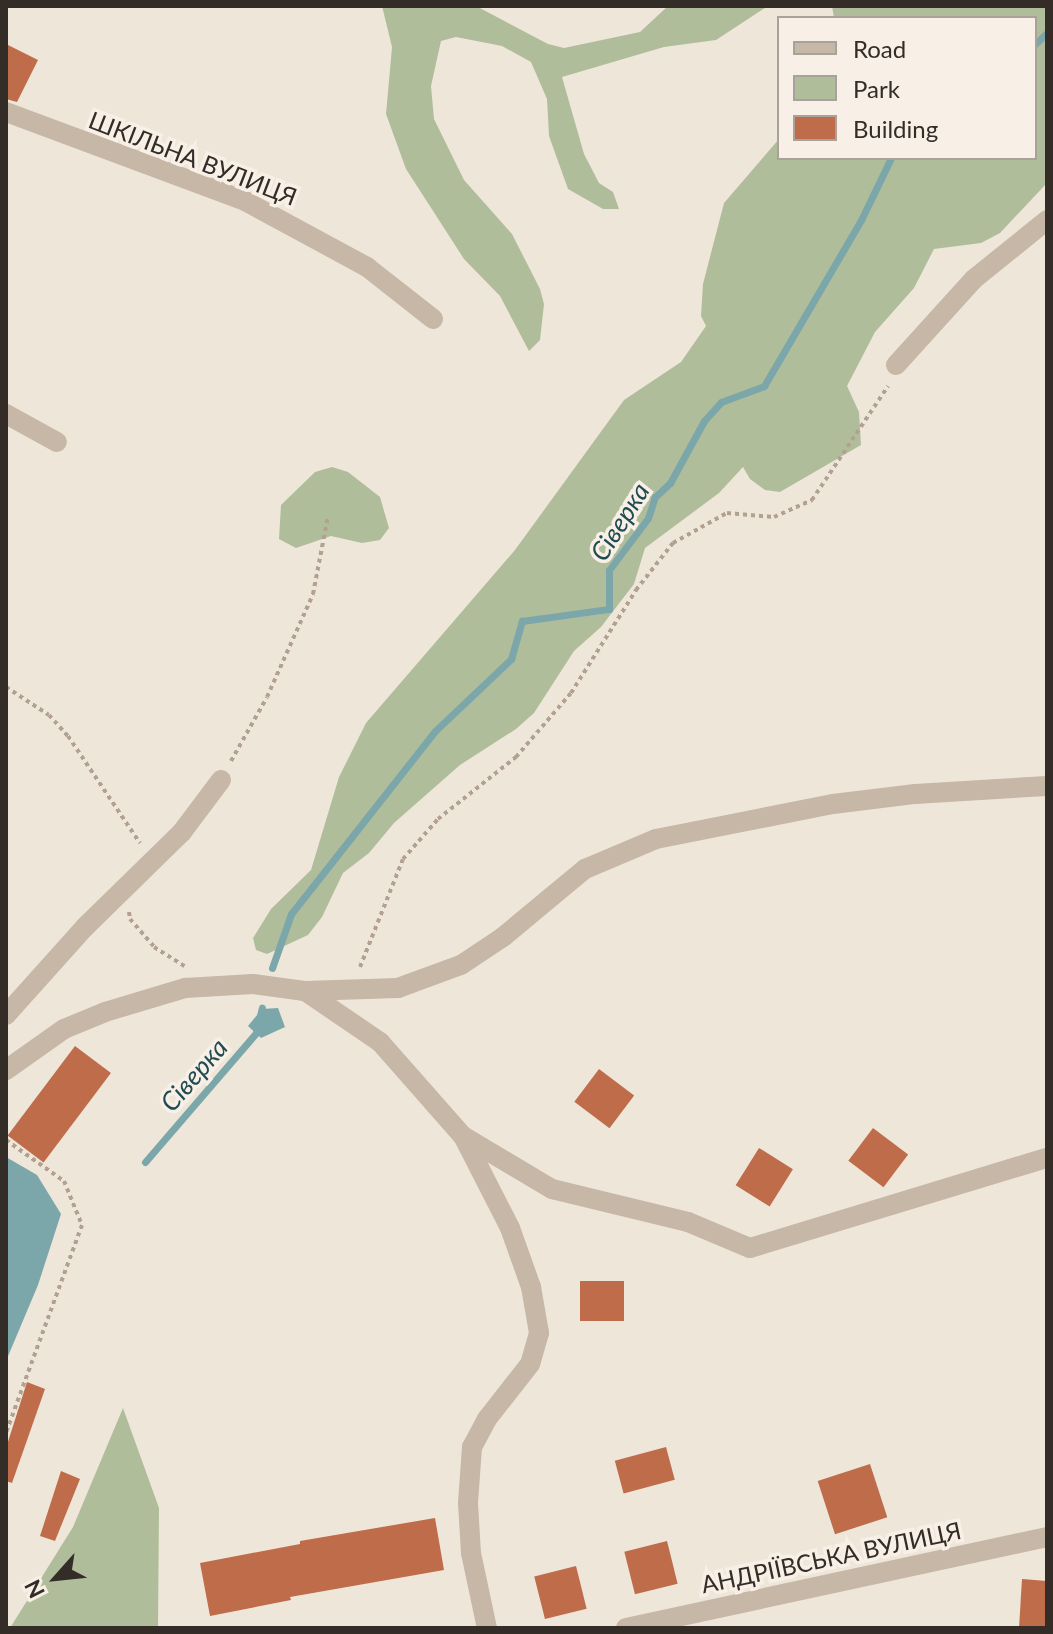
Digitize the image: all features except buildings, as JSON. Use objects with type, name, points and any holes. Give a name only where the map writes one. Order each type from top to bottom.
[{"type":"street","name":"ШКІЛЬНА ВУЛИЦЯ","points":[[6,112],[245,201],[312,234],[367,267],[433,319]]},
{"type":"street","points":[[896,365],[974,279],[1047,220]]},
{"type":"street","points":[[6,414],[57,442]]},
{"type":"street","points":[[6,1015],[182,832],[221,780]]},
{"type":"street","points":[[6,1070],[64,1029],[105,1012],[185,988],[253,984],[305,991],[398,988],[461,965],[503,937],[585,869],[656,839],[833,804],[915,794],[1047,786]]},
{"type":"street","points":[[305,991],[380,1042],[463,1136],[510,1228],[531,1287],[539,1333],[530,1364],[487,1419],[472,1447],[468,1503],[471,1553],[487,1628]]},
{"type":"street","points":[[463,1136],[552,1189],[688,1222],[750,1248],[1047,1158]]},
{"type":"street","name":"АНДРІЇВСЬКА ВУЛИЦЯ","points":[[626,1628],[1047,1537]]},
{"type":"path","points":[[351,988],[403,859],[438,819],[516,757],[571,693],[636,590],[673,543],[727,513],[774,517],[812,500],[885,395],[896,365]]},
{"type":"path","points":[[221,780],[267,697],[313,594],[328,516]]},
{"type":"path","points":[[6,687],[49,715],[68,736],[108,801],[153,861]]},
{"type":"path","points":[[127,886],[130,919],[154,947],[212,985]]},
{"type":"path","points":[[6,1140],[64,1181],[82,1225],[6,1433]]},
{"type":"green space","points":[[382,6],[476,6],[548,44],[564,48],[640,32],[668,6],[768,6],[716,40],[664,47],[562,77],[584,154],[599,183],[613,192],[619,209],[603,209],[568,189],[549,136],[547,99],[531,62],[502,46],[456,37],[441,41],[431,86],[434,119],[464,180],[512,234],[540,289],[544,304],[540,340],[529,351],[500,296],[464,259],[406,169],[386,114],[392,47]]},
{"type":"green space","points":[[832,6],[1047,6],[1047,183],[1000,233],[981,243],[934,249],[914,288],[875,332],[847,386],[859,412],[861,445],[780,492],[765,490],[750,479],[743,467],[719,493],[645,548],[634,584],[601,627],[574,651],[534,713],[516,729],[460,765],[394,823],[369,853],[343,873],[322,917],[308,935],[267,954],[256,950],[253,938],[271,909],[311,870],[339,777],[366,723],[515,550],[624,400],[681,362],[706,326],[701,316],[703,284],[724,203],[777,141],[777,160],[1037,160],[1037,16],[834,16]]},
{"type":"green space","points":[[332,467],[348,472],[380,497],[389,528],[380,540],[362,543],[331,536],[296,548],[279,539],[281,505],[315,472]]},
{"type":"green space","points":[[123,1408],[159,1508],[158,1628],[10,1628],[73,1527]]},
{"type":"water","points":[[278,1008],[285,1027],[261,1038],[248,1026],[262,1009]]},
{"type":"water","points":[[6,1157],[37,1175],[61,1214],[38,1285],[6,1361]]},
{"type":"waterway","name":"Сіверка","points":[[1037,42],[1047,33]]},
{"type":"waterway","name":"Сіверка","points":[[272,968],[291,914],[435,731],[511,659],[522,621],[609,609],[609,570],[648,518],[655,497],[670,483],[704,421],[721,402],[764,386],[861,220],[890,160]]},
{"type":"waterway","name":"Сіверка","points":[[145,1162],[256,1033],[262,1008]]}]
